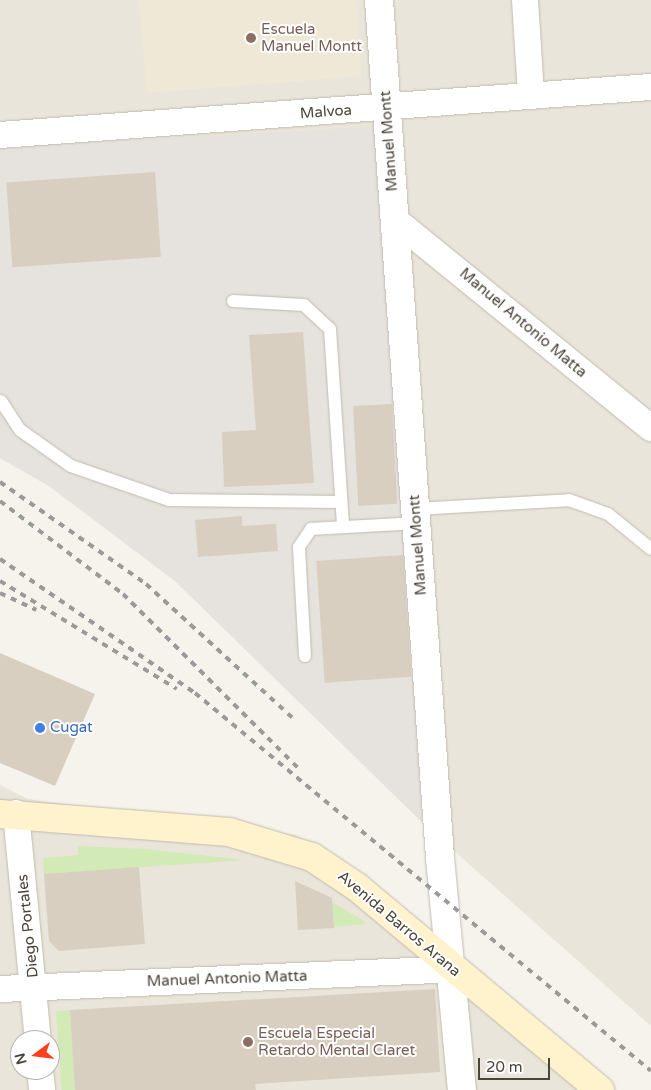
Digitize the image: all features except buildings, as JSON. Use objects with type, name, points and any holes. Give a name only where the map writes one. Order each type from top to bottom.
[{"type":"main road","name":"Avenida Barros Arana","points":[[5,810],[229,832],[287,847],[350,881],[600,1090]]},
{"type":"street","name":"Manuel Montt","points":[[379,0],[440,858],[454,969],[462,1090]]},
{"type":"street","points":[[525,0],[532,96]]},
{"type":"street","name":"Malvoa","points":[[0,135],[387,108],[651,87]]},
{"type":"street","name":"Manuel Antonio Matta","points":[[395,220],[651,428]]},
{"type":"street","name":"Diego Portales","points":[[5,810],[34,987],[37,1030]]},
{"type":"street","name":"Manuel Antonio Matta","points":[[0,989],[454,969]]},
{"type":"lane","points":[[234,301],[304,305],[330,329],[343,527]]},
{"type":"lane","points":[[1,401],[20,430],[71,466],[169,500],[341,502]]},
{"type":"lane","points":[[305,656],[299,547],[311,529],[343,527],[416,516],[569,500],[608,514],[651,549]]},
{"type":"shaded area","points":[[0,0],[651,0],[651,1026],[425,825],[175,581],[49,486],[0,458]]},
{"type":"shaded area","name":"Escuela Manuel Montt","points":[[139,0],[356,0],[361,76],[147,93]]},
{"type":"shaded area","points":[[377,127],[425,825],[175,581],[49,486],[0,458],[0,147]]},
{"type":"shaded area","points":[[0,785],[28,799],[296,835],[371,883],[605,1090],[0,1090]]},
{"type":"green space","points":[[78,846],[146,849],[245,860],[44,874],[43,858],[78,855]]},
{"type":"green space","points":[[332,902],[364,921],[365,924],[334,927]]},
{"type":"green space","points":[[70,1010],[76,1090],[62,1090],[60,1030],[57,1030],[56,1011]]},
{"type":"railway","points":[[0,482],[146,584],[295,720]]},
{"type":"railway","points":[[0,501],[123,594],[298,768]]},
{"type":"railway","points":[[0,559],[195,693],[651,1071]]},
{"type":"railway","points":[[0,581],[177,689]]},
{"type":"railway","points":[[0,593],[36,610]]},
{"type":"place","name":"Escuela Manuel Montt","points":[[251,38]]},
{"type":"place","name":"Cugat","points":[[40,728]]},
{"type":"place","name":"Escuela Especial Retardo Mental Claret","points":[[248,1042]]}]
